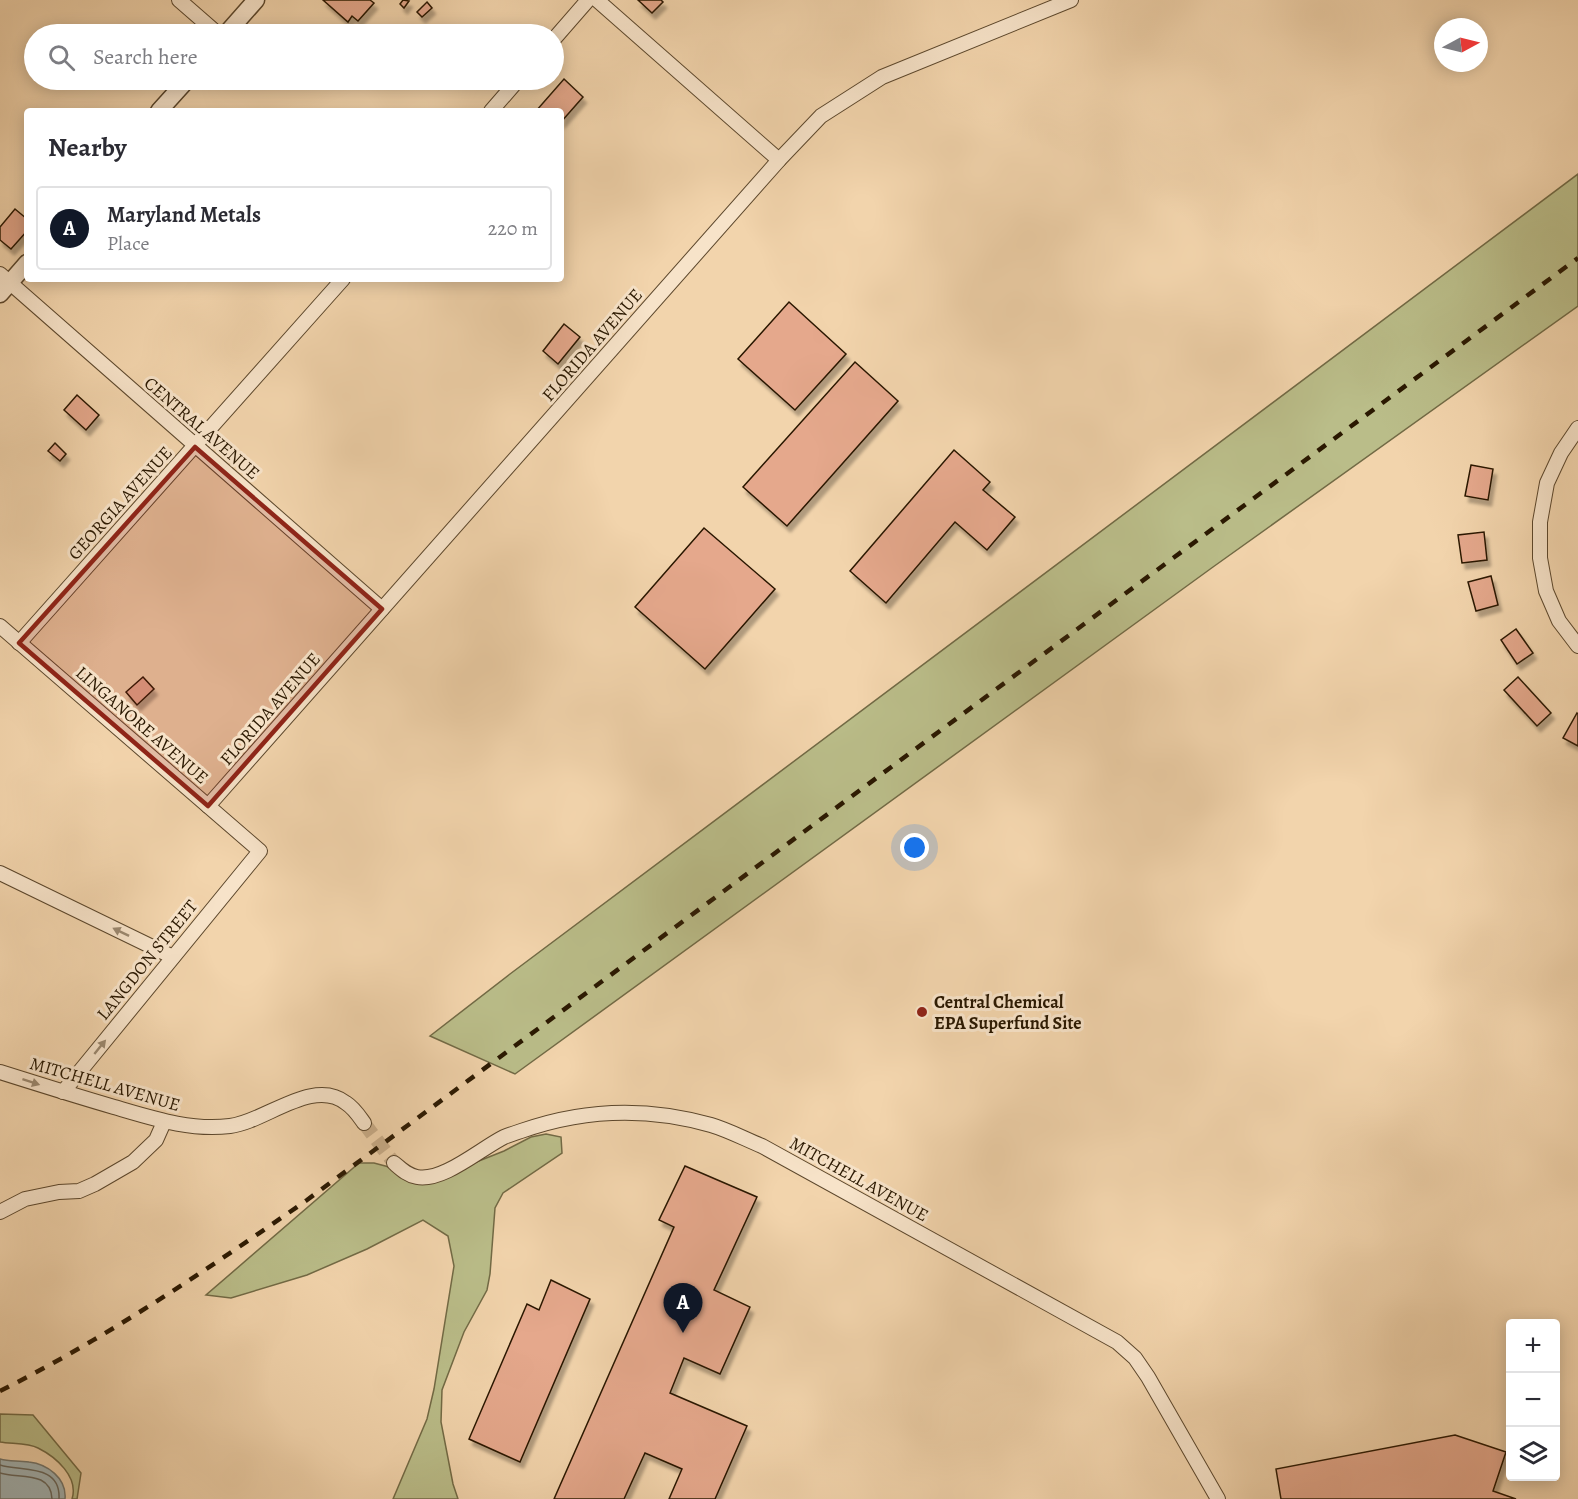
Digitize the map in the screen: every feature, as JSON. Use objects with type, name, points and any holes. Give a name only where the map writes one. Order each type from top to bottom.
[{"type":"street","points":[[179,0],[207,24]]},
{"type":"street","points":[[235,24],[256,0]]},
{"type":"street","points":[[564,28],[588,0]]},
{"type":"street","points":[[597,0],[779,160]]},
{"type":"street","name":"FLORIDA AVENUE","points":[[208,806],[779,160],[821,116],[882,77],[1071,0]]},
{"type":"street","points":[[162,108],[178,90]]},
{"type":"street","points":[[493,108],[509,90]]},
{"type":"street","points":[[3,284],[24,266]]},
{"type":"street","name":"GEORGIA AVENUE","points":[[19,643],[340,282]]},
{"type":"street","name":"CENTRAL AVENUE","points":[[3,284],[382,609]]},
{"type":"street","points":[[1578,428],[1561,453],[1547,483],[1540,531],[1540,558],[1546,591],[1559,621],[1578,646]]},
{"type":"street","name":"LINGANORE AVENUE","points":[[0,626],[260,851]]},
{"type":"street","name":"LANGDON STREET","points":[[63,1092],[260,851]]},
{"type":"street","points":[[0,873],[173,957]]},
{"type":"street","name":"MITCHELL AVENUE","points":[[0,1072],[164,1122],[204,1127],[233,1126],[298,1100],[320,1094],[332,1095],[345,1102],[364,1123]]},
{"type":"street","name":"MITCHELL AVENUE","points":[[394,1163],[403,1172],[418,1178],[434,1176],[504,1137],[579,1115],[622,1112],[667,1115],[712,1125],[762,1146],[1117,1342],[1135,1358],[1148,1377],[1218,1499]]},
{"type":"street","points":[[0,1212],[25,1199],[59,1192],[79,1191],[95,1184],[133,1162],[156,1140],[164,1122]]},
{"type":"highlighted area","points":[[195,447],[382,609],[208,806],[19,643]]},
{"type":"green space","points":[[1578,174],[1578,306],[1213,567],[515,1074],[430,1036],[510,974]]},
{"type":"green space","points":[[546,1134],[561,1137],[562,1153],[503,1193],[495,1208],[487,1290],[464,1332],[442,1390],[441,1422],[458,1499],[393,1499],[427,1419],[434,1389],[454,1266],[448,1236],[423,1220],[367,1249],[307,1275],[231,1298],[206,1295],[359,1163],[374,1163],[389,1167],[402,1175],[431,1180],[504,1151],[531,1137]]},
{"type":"green space","points":[[0,1414],[33,1415],[81,1473],[77,1499],[72,1499],[72,1483],[59,1462],[34,1446],[0,1442]]},
{"type":"water","points":[[0,1459],[36,1463],[49,1469],[63,1485],[65,1499],[0,1499]]},
{"type":"building","points":[[323,0],[370,0],[374,3],[358,21],[352,16],[348,22]]},
{"type":"building","points":[[403,0],[409,1],[404,8],[400,4]]},
{"type":"building","points":[[638,0],[661,0],[663,2],[652,13]]},
{"type":"building","points":[[427,2],[432,8],[422,17],[417,12]]},
{"type":"building","points":[[564,79],[583,97],[564,119],[564,108],[539,108],[554,90],[564,90]]},
{"type":"building","points":[[15,209],[24,216],[24,234],[11,249],[0,240],[0,227]]},
{"type":"building","points":[[789,302],[846,354],[795,410],[738,359]]},
{"type":"building","points":[[564,324],[580,337],[558,364],[543,351]]},
{"type":"building","points":[[855,362],[898,401],[787,526],[743,487]]},
{"type":"building","points":[[77,395],[99,415],[86,430],[64,410]]},
{"type":"building","points":[[55,443],[66,454],[60,461],[48,451]]},
{"type":"building","points":[[954,450],[990,482],[983,490],[1015,517],[987,550],[955,522],[886,603],[850,571]]},
{"type":"building","points":[[1471,465],[1493,469],[1488,500],[1465,496]]},
{"type":"building","points":[[704,528],[775,589],[705,669],[635,607]]},
{"type":"building","points":[[1484,532],[1487,560],[1462,563],[1458,535]]},
{"type":"building","points":[[1491,576],[1498,605],[1476,611],[1468,582]]},
{"type":"building","points":[[1516,629],[1533,653],[1517,664],[1501,640]]},
{"type":"building","points":[[143,677],[154,689],[137,705],[126,692]]},
{"type":"building","points":[[1518,677],[1551,713],[1537,726],[1504,690]]},
{"type":"building","points":[[1578,714],[1578,746],[1563,738]]},
{"type":"building","points":[[685,1166],[757,1197],[714,1290],[750,1307],[720,1374],[684,1358],[670,1393],[747,1426],[715,1499],[669,1499],[682,1469],[645,1453],[624,1499],[554,1499],[674,1227],[659,1220]]},
{"type":"building","points":[[551,1280],[590,1299],[520,1462],[469,1439],[527,1304],[539,1310]]},
{"type":"building","points":[[1455,1435],[1506,1452],[1493,1491],[1516,1499],[1281,1499],[1276,1469]]},
{"type":"tunnel","points":[[364,1123],[394,1163]]},
{"type":"railway","points":[[0,1391],[118,1325],[195,1277],[307,1200],[1578,258]]},
{"type":"place","name":"Central Chemical EPA Superfund Site","points":[[922,1012]]},
{"type":"place","name":"Maryland Metals","points":[[683,1333]]}]
